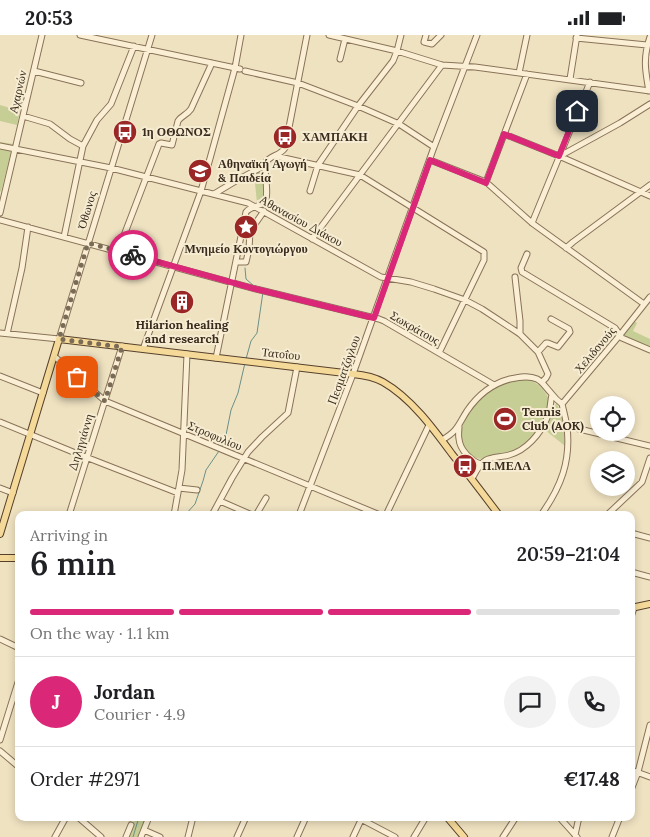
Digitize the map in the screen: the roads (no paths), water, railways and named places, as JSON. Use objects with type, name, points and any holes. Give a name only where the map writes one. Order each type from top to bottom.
[{"type":"main road","name":"Τατοΐου","points":[[59,339],[353,374],[378,380],[392,388],[406,400],[429,425],[496,511]]},
{"type":"main road","name":"Όθωνος","points":[[0,535],[59,339]]},
{"type":"main road","points":[[0,558],[15,558]]},
{"type":"main road","points":[[635,608],[650,605]]},
{"type":"main road","points":[[450,821],[464,837]]},
{"type":"street","name":"Αχαρνών","points":[[0,213],[42,35]]},
{"type":"street","points":[[80,35],[298,83],[399,124],[434,147]]},
{"type":"street","name":"Όθωνος","points":[[59,339],[152,35]]},
{"type":"street","points":[[143,349],[201,191],[240,69],[242,35]]},
{"type":"street","points":[[216,358],[246,212],[250,208],[263,204],[267,199],[264,166],[266,160],[281,153],[285,148],[307,35]]},
{"type":"street","points":[[329,35],[397,51],[442,65],[465,66],[570,79],[649,91],[645,64],[650,37]]},
{"type":"street","points":[[310,191],[318,165],[393,61],[401,35]]},
{"type":"street","points":[[426,35],[424,42],[432,44],[441,35]]},
{"type":"street","name":"Πεσματζόγλου","points":[[301,511],[374,318],[434,147],[477,35]]},
{"type":"street","points":[[519,73],[527,35]]},
{"type":"street","points":[[615,42],[617,35]]},
{"type":"street","points":[[570,79],[576,36],[647,45]]},
{"type":"street","points":[[340,59],[345,39]]},
{"type":"street","points":[[64,237],[83,146],[97,120],[111,105],[134,46]]},
{"type":"street","points":[[118,251],[159,144],[172,145],[178,121],[191,109],[212,63]]},
{"type":"street","points":[[312,239],[442,65]]},
{"type":"street","points":[[34,71],[82,83]]},
{"type":"street","points":[[486,183],[527,74]]},
{"type":"street","points":[[532,223],[590,82]]},
{"type":"street","points":[[559,156],[620,123],[650,104]]},
{"type":"street","points":[[23,116],[50,124],[83,146]]},
{"type":"street","points":[[504,134],[650,196]]},
{"type":"street","name":"Αθανασίου Διάκου","points":[[0,146],[112,168],[255,206],[372,272],[388,279],[422,285],[465,300],[489,313],[520,334],[538,352],[548,373],[542,382]]},
{"type":"street","points":[[274,155],[360,175],[484,252],[484,260],[439,353]]},
{"type":"street","points":[[430,160],[486,183],[532,223],[644,304]]},
{"type":"street","points":[[214,194],[264,166]]},
{"type":"street","points":[[566,248],[650,185]]},
{"type":"street","points":[[236,262],[246,262],[250,231],[264,211]]},
{"type":"street","name":"Σωκράτους","points":[[0,220],[384,321],[494,385]]},
{"type":"street","points":[[7,334],[22,268],[28,227]]},
{"type":"street","points":[[527,254],[522,271],[614,329],[622,339],[634,342],[650,350]]},
{"type":"street","points":[[515,277],[520,334]]},
{"type":"street","name":"Χελιδονούς","points":[[562,404],[650,297]]},
{"type":"street","points":[[538,352],[546,343],[558,347],[570,332],[569,329],[550,319]]},
{"type":"street","name":"Τατοΐου","points":[[0,333],[59,339]]},
{"type":"street","name":"Δηληγιάννη","points":[[70,511],[122,347]]},
{"type":"street","points":[[175,511],[182,470],[187,354]]},
{"type":"street","name":"Στροφυλίου","points":[[54,356],[105,401],[370,511]]},
{"type":"street","points":[[214,511],[244,459],[262,437],[288,413],[297,367]]},
{"type":"street","points":[[0,377],[43,393]]},
{"type":"street","points":[[442,440],[455,431],[480,395],[494,385],[518,377],[532,377],[542,382],[562,404],[567,426],[568,448],[566,467],[543,511]]},
{"type":"street","points":[[472,479],[481,464],[487,460],[515,453],[539,433],[548,416],[552,395]]},
{"type":"street","points":[[0,422],[87,458],[179,491],[197,490]]},
{"type":"street","points":[[388,511],[429,425]]},
{"type":"street","points":[[459,425],[461,447],[472,459],[481,464]]},
{"type":"street","points":[[567,426],[650,446]]},
{"type":"street","points":[[456,459],[464,451]]},
{"type":"street","points":[[611,511],[642,482],[650,458]]},
{"type":"street","points":[[0,488],[13,493]]},
{"type":"street","points":[[258,511],[266,497]]},
{"type":"street","points":[[220,501],[243,511]]},
{"type":"street","points":[[635,534],[650,538]]},
{"type":"street","points":[[635,573],[650,577]]},
{"type":"street","points":[[0,639],[15,646]]},
{"type":"street","points":[[0,740],[15,692]]},
{"type":"street","points":[[635,780],[650,725]]},
{"type":"street","points":[[0,751],[15,762]]},
{"type":"street","points":[[635,771],[650,777]]},
{"type":"street","points":[[55,837],[64,821]]},
{"type":"street","points":[[83,821],[101,837]]},
{"type":"street","points":[[142,837],[147,821]]},
{"type":"street","points":[[188,837],[192,821]]},
{"type":"street","points":[[237,837],[244,821]]},
{"type":"street","points":[[297,837],[304,821]]},
{"type":"street","points":[[353,837],[358,821]]},
{"type":"street","points":[[363,821],[395,837]]},
{"type":"street","points":[[414,837],[424,821]]},
{"type":"street","points":[[502,837],[513,821]]},
{"type":"street","points":[[563,821],[576,836]]},
{"type":"street","points":[[576,836],[578,821]]},
{"type":"street","points":[[612,837],[618,821]]},
{"type":"street","points":[[126,837],[131,825]]},
{"type":"street","points":[[144,830],[160,837]]},
{"type":"waterway","points":[[245,268],[246,279],[254,286]]},
{"type":"waterway","points":[[246,359],[251,341],[257,333],[263,292]]},
{"type":"waterway","points":[[221,448],[245,363]]},
{"type":"waterway","points":[[189,511],[195,504],[206,470],[219,451]]},
{"type":"waterway","points":[[133,837],[138,821]]},
{"type":"place","name":"1η ΟΘΩΝΟΣ","points":[[125,132]]},
{"type":"place","name":"ΧΑΜΠΑΚΗ","points":[[285,137]]},
{"type":"place","name":"Αθηναϊκή Αγωγή & Παιδεία","points":[[200,171]]},
{"type":"place","name":"Μνημείο Κοντογιώργου","points":[[246,227]]},
{"type":"place","name":"Hilarion healing and research","points":[[182,302]]},
{"type":"place","name":"Tennis Club (AOK)","points":[[505,419]]},
{"type":"place","name":"Π.ΜΕΛΑ","points":[[465,466]]}]
